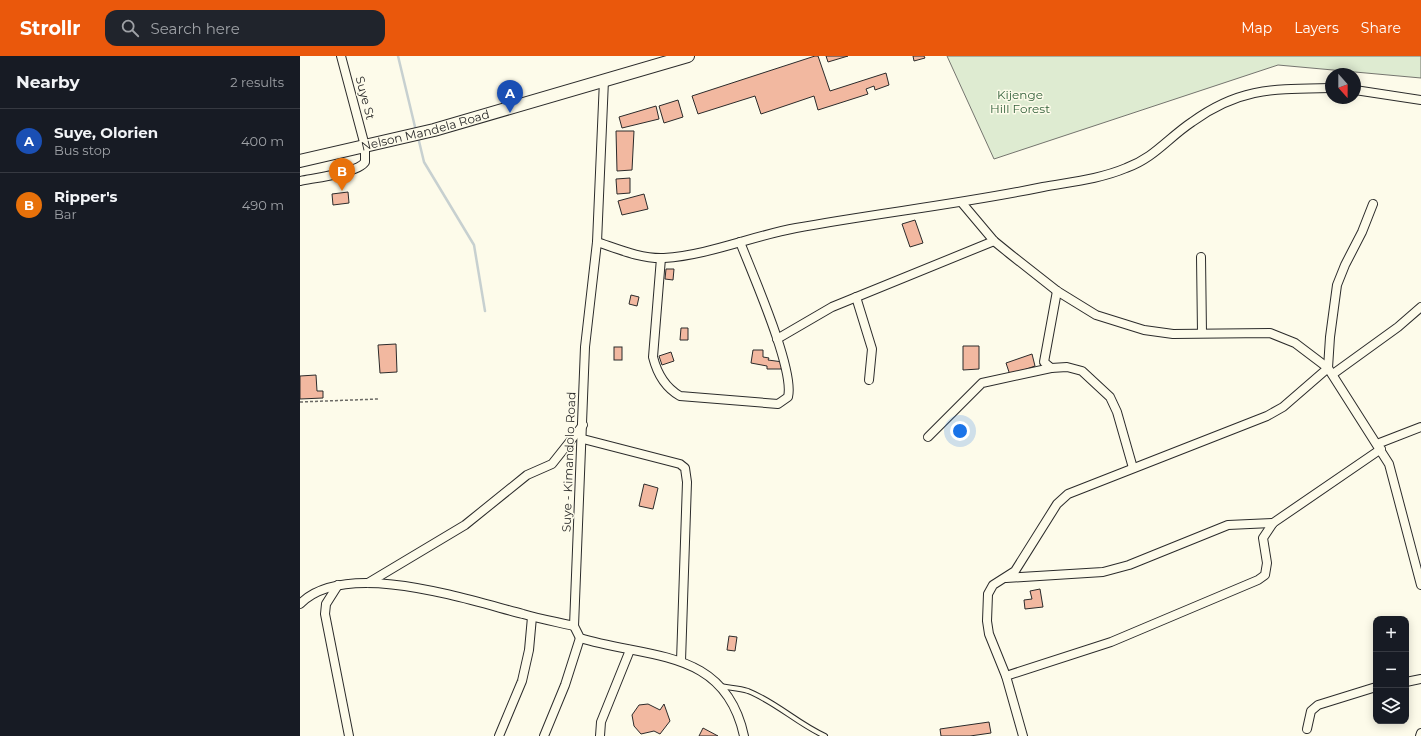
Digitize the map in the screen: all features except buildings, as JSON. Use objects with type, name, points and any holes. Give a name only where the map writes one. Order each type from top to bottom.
[{"type":"main road","name":"Nelson Mandela Road","points":[[300,161],[434,130],[688,56]]},
{"type":"street","name":"Suye St","points":[[340,56],[365,146]]},
{"type":"street","name":"Suye - Kimandolo Road","points":[[580,638],[574,626],[585,347],[597,242],[604,80]]},
{"type":"street","points":[[597,242],[635,254],[661,258],[689,256],[801,227],[962,203],[1124,169],[1149,157],[1191,122],[1216,107],[1246,94],[1278,89],[1325,88]]},
{"type":"street","points":[[1361,91],[1421,100]]},
{"type":"street","points":[[300,181],[359,167],[365,162],[365,146]]},
{"type":"street","points":[[962,203],[994,241],[1056,292],[1096,315],[1144,330],[1173,334],[1270,333],[1295,343],[1330,371],[1389,464],[1418,560],[1421,585]]},
{"type":"street","points":[[1330,371],[1330,337],[1337,285],[1345,265],[1362,232],[1373,204]]},
{"type":"street","points":[[777,339],[812,317],[856,297],[994,241]]},
{"type":"street","points":[[661,258],[653,357],[658,372],[673,392],[680,396],[769,405],[778,404],[785,401],[790,391],[784,356],[740,242]]},
{"type":"street","points":[[1201,257],[1202,333]]},
{"type":"street","points":[[1051,368],[1044,362],[1044,356],[1056,292]]},
{"type":"street","points":[[856,297],[872,349],[869,380]]},
{"type":"street","points":[[1023,736],[1006,676],[994,648],[987,621],[988,594],[993,585],[1015,571],[1022,563],[1057,504],[1068,494],[1267,416],[1283,407],[1330,371],[1398,327],[1421,307]]},
{"type":"street","points":[[928,437],[982,383],[1051,368],[1067,367],[1082,371],[1110,397],[1117,412],[1133,468]]},
{"type":"street","points":[[368,583],[465,525],[527,475],[552,464],[583,425]]},
{"type":"street","points":[[1006,676],[1111,642],[1258,580],[1265,575],[1267,563],[1263,538],[1272,523],[1379,446],[1421,427]]},
{"type":"street","points":[[582,439],[680,464],[685,468],[687,482],[681,661]]},
{"type":"street","points":[[1005,578],[1103,572],[1129,565],[1228,525],[1272,523]]},
{"type":"street","points":[[300,604],[308,596],[321,589],[338,585],[368,583],[439,592],[532,617],[574,626]]},
{"type":"street","points":[[338,585],[326,604],[325,614],[349,736]]},
{"type":"street","points":[[499,736],[522,681],[529,650],[532,617]]},
{"type":"street","points":[[544,736],[565,685],[580,638],[681,661],[713,678],[720,686],[735,710],[744,736]]},
{"type":"street","points":[[600,736],[601,722],[630,650]]},
{"type":"street","points":[[1409,681],[1421,679]]},
{"type":"street","points":[[1308,730],[1311,711],[1318,705],[1373,688]]},
{"type":"lane","points":[[720,686],[738,689],[753,694],[808,729],[825,736]]},
{"type":"path","points":[[300,402],[378,399]]},
{"type":"green space","name":"Kijenge Hill Forest","points":[[947,56],[1421,56],[1421,78],[1361,73],[1361,68],[1325,68],[1325,69],[1278,65],[994,159]]},
{"type":"waterway","points":[[398,56],[416,131]]},
{"type":"waterway","points":[[418,137],[424,162],[474,245],[485,311]]},
{"type":"place","name":"Suye, Olorien","points":[[510,113]]},
{"type":"place","name":"Ripper's","points":[[342,191]]}]
